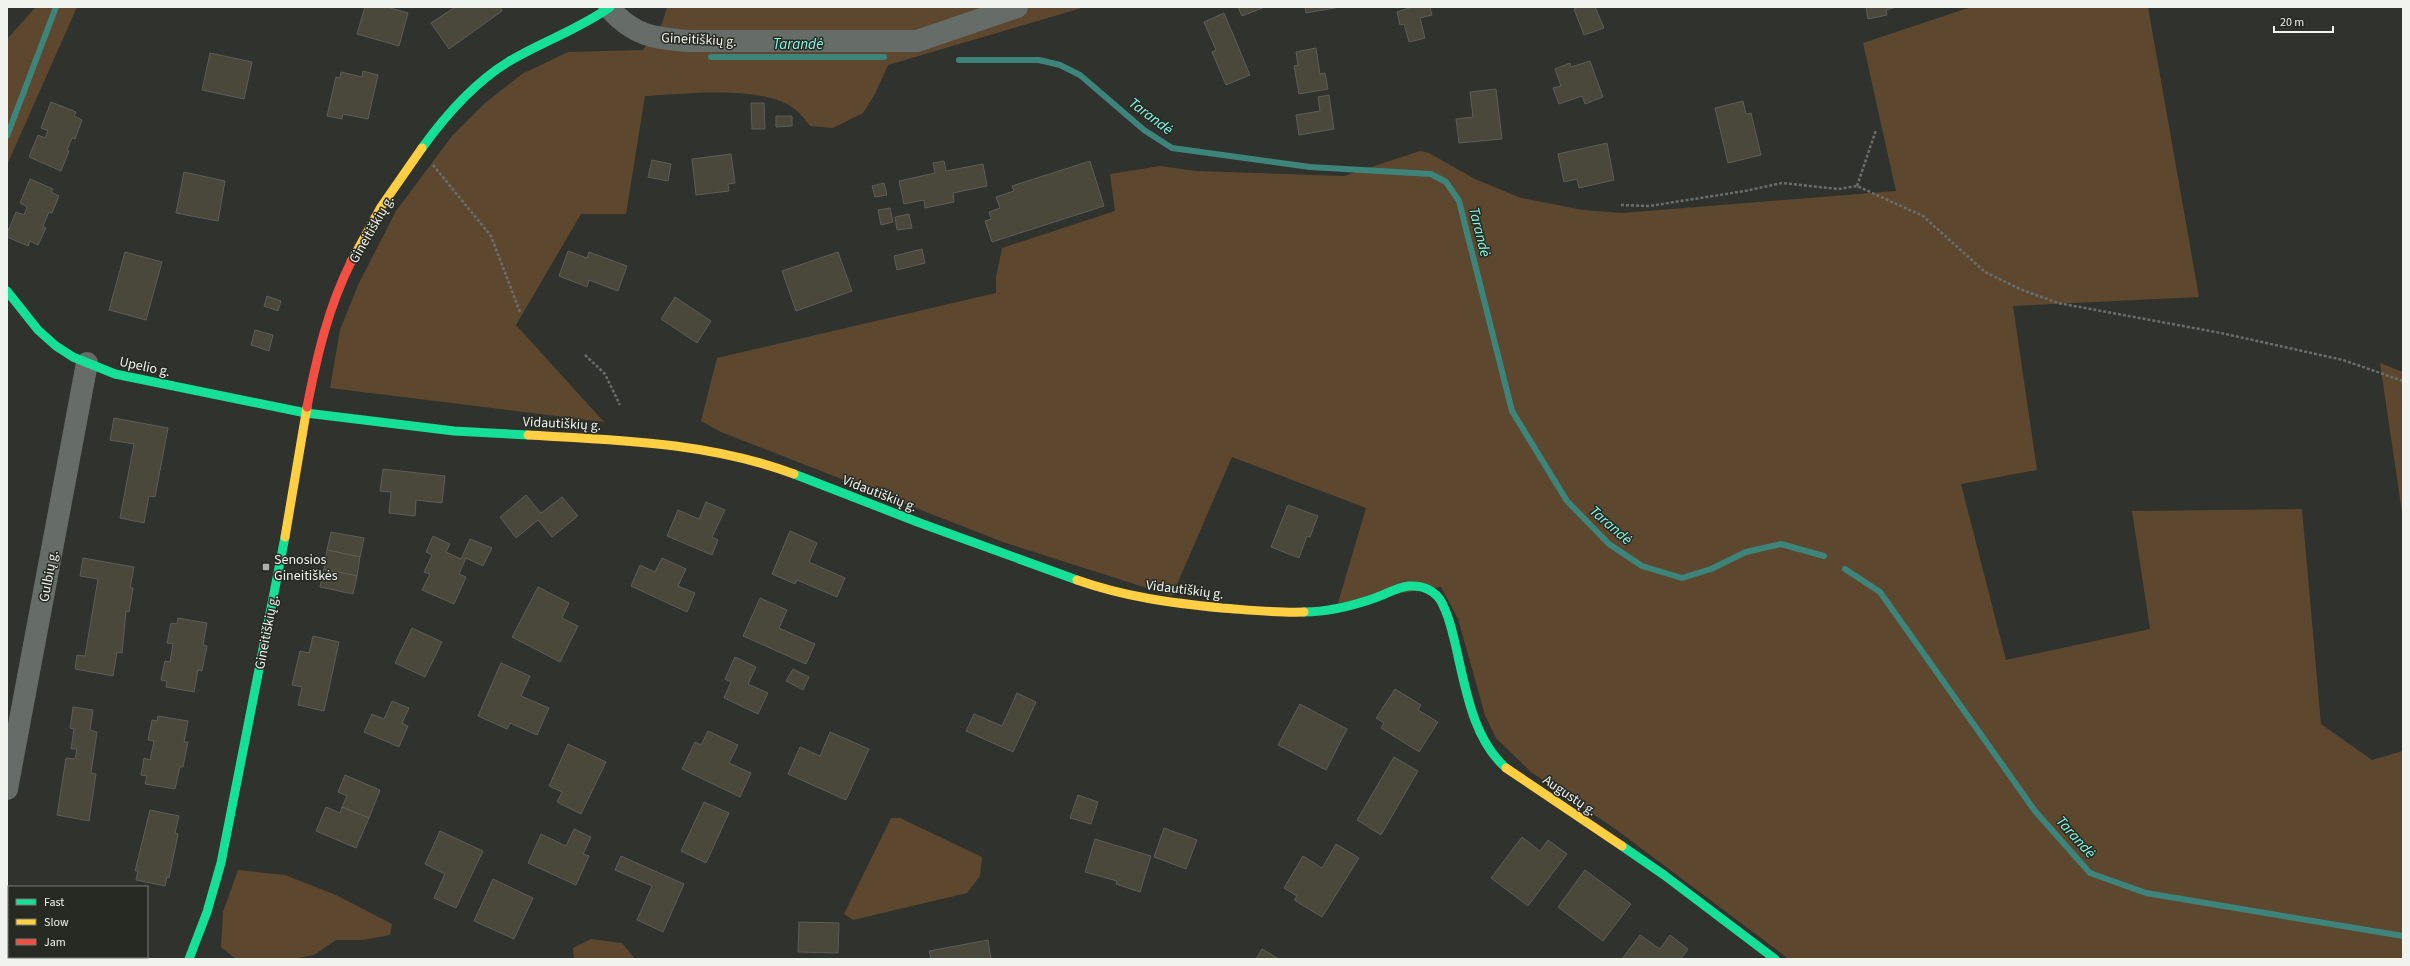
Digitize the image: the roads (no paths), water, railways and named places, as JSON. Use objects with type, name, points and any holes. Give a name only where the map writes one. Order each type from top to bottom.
[{"type":"street","name":"Gineitiškių g.","points":[[189,959],[209,906],[225,848],[284,542],[306,413],[321,337],[341,283],[380,212],[420,152],[445,120],[487,77],[511,60],[592,19],[609,8],[623,24],[659,38],[689,41],[917,41],[1018,7]]},
{"type":"street","name":"Upelio g.","points":[[7,290],[38,330],[56,346],[87,363],[115,374],[306,413]]},
{"type":"street","name":"Gulbių g.","points":[[7,789],[87,363]]},
{"type":"street","name":"Vidautiškių g.","points":[[306,413],[454,431],[646,441],[724,455],[788,472],[920,523],[1106,590],[1161,602],[1280,613],[1322,612],[1357,604],[1409,586],[1422,587],[1434,592]]},
{"type":"street","name":"Augustų g.","points":[[1434,592],[1442,602],[1449,619],[1468,698],[1484,739],[1496,759],[1512,773],[1664,875],[1775,959]]},
{"type":"waterway","points":[[7,136],[56,7]]},
{"type":"waterway","name":"Tarandė","points":[[711,57],[884,57]]},
{"type":"waterway","name":"Tarandė","points":[[959,60],[1039,60],[1060,65],[1080,75],[1144,130],[1172,148],[1310,167],[1431,174],[1446,182],[1459,201],[1512,411],[1567,501],[1609,544],[1642,566],[1682,578],[1711,569],[1746,552],[1781,544],[1824,556]]},
{"type":"waterway","name":"Tarandė","points":[[1845,569],[1880,592],[2035,811],[2090,873],[2146,893],[2403,936]]},
{"type":"place","name":"Senosios Gineitiškės","points":[[266,567]]}]
